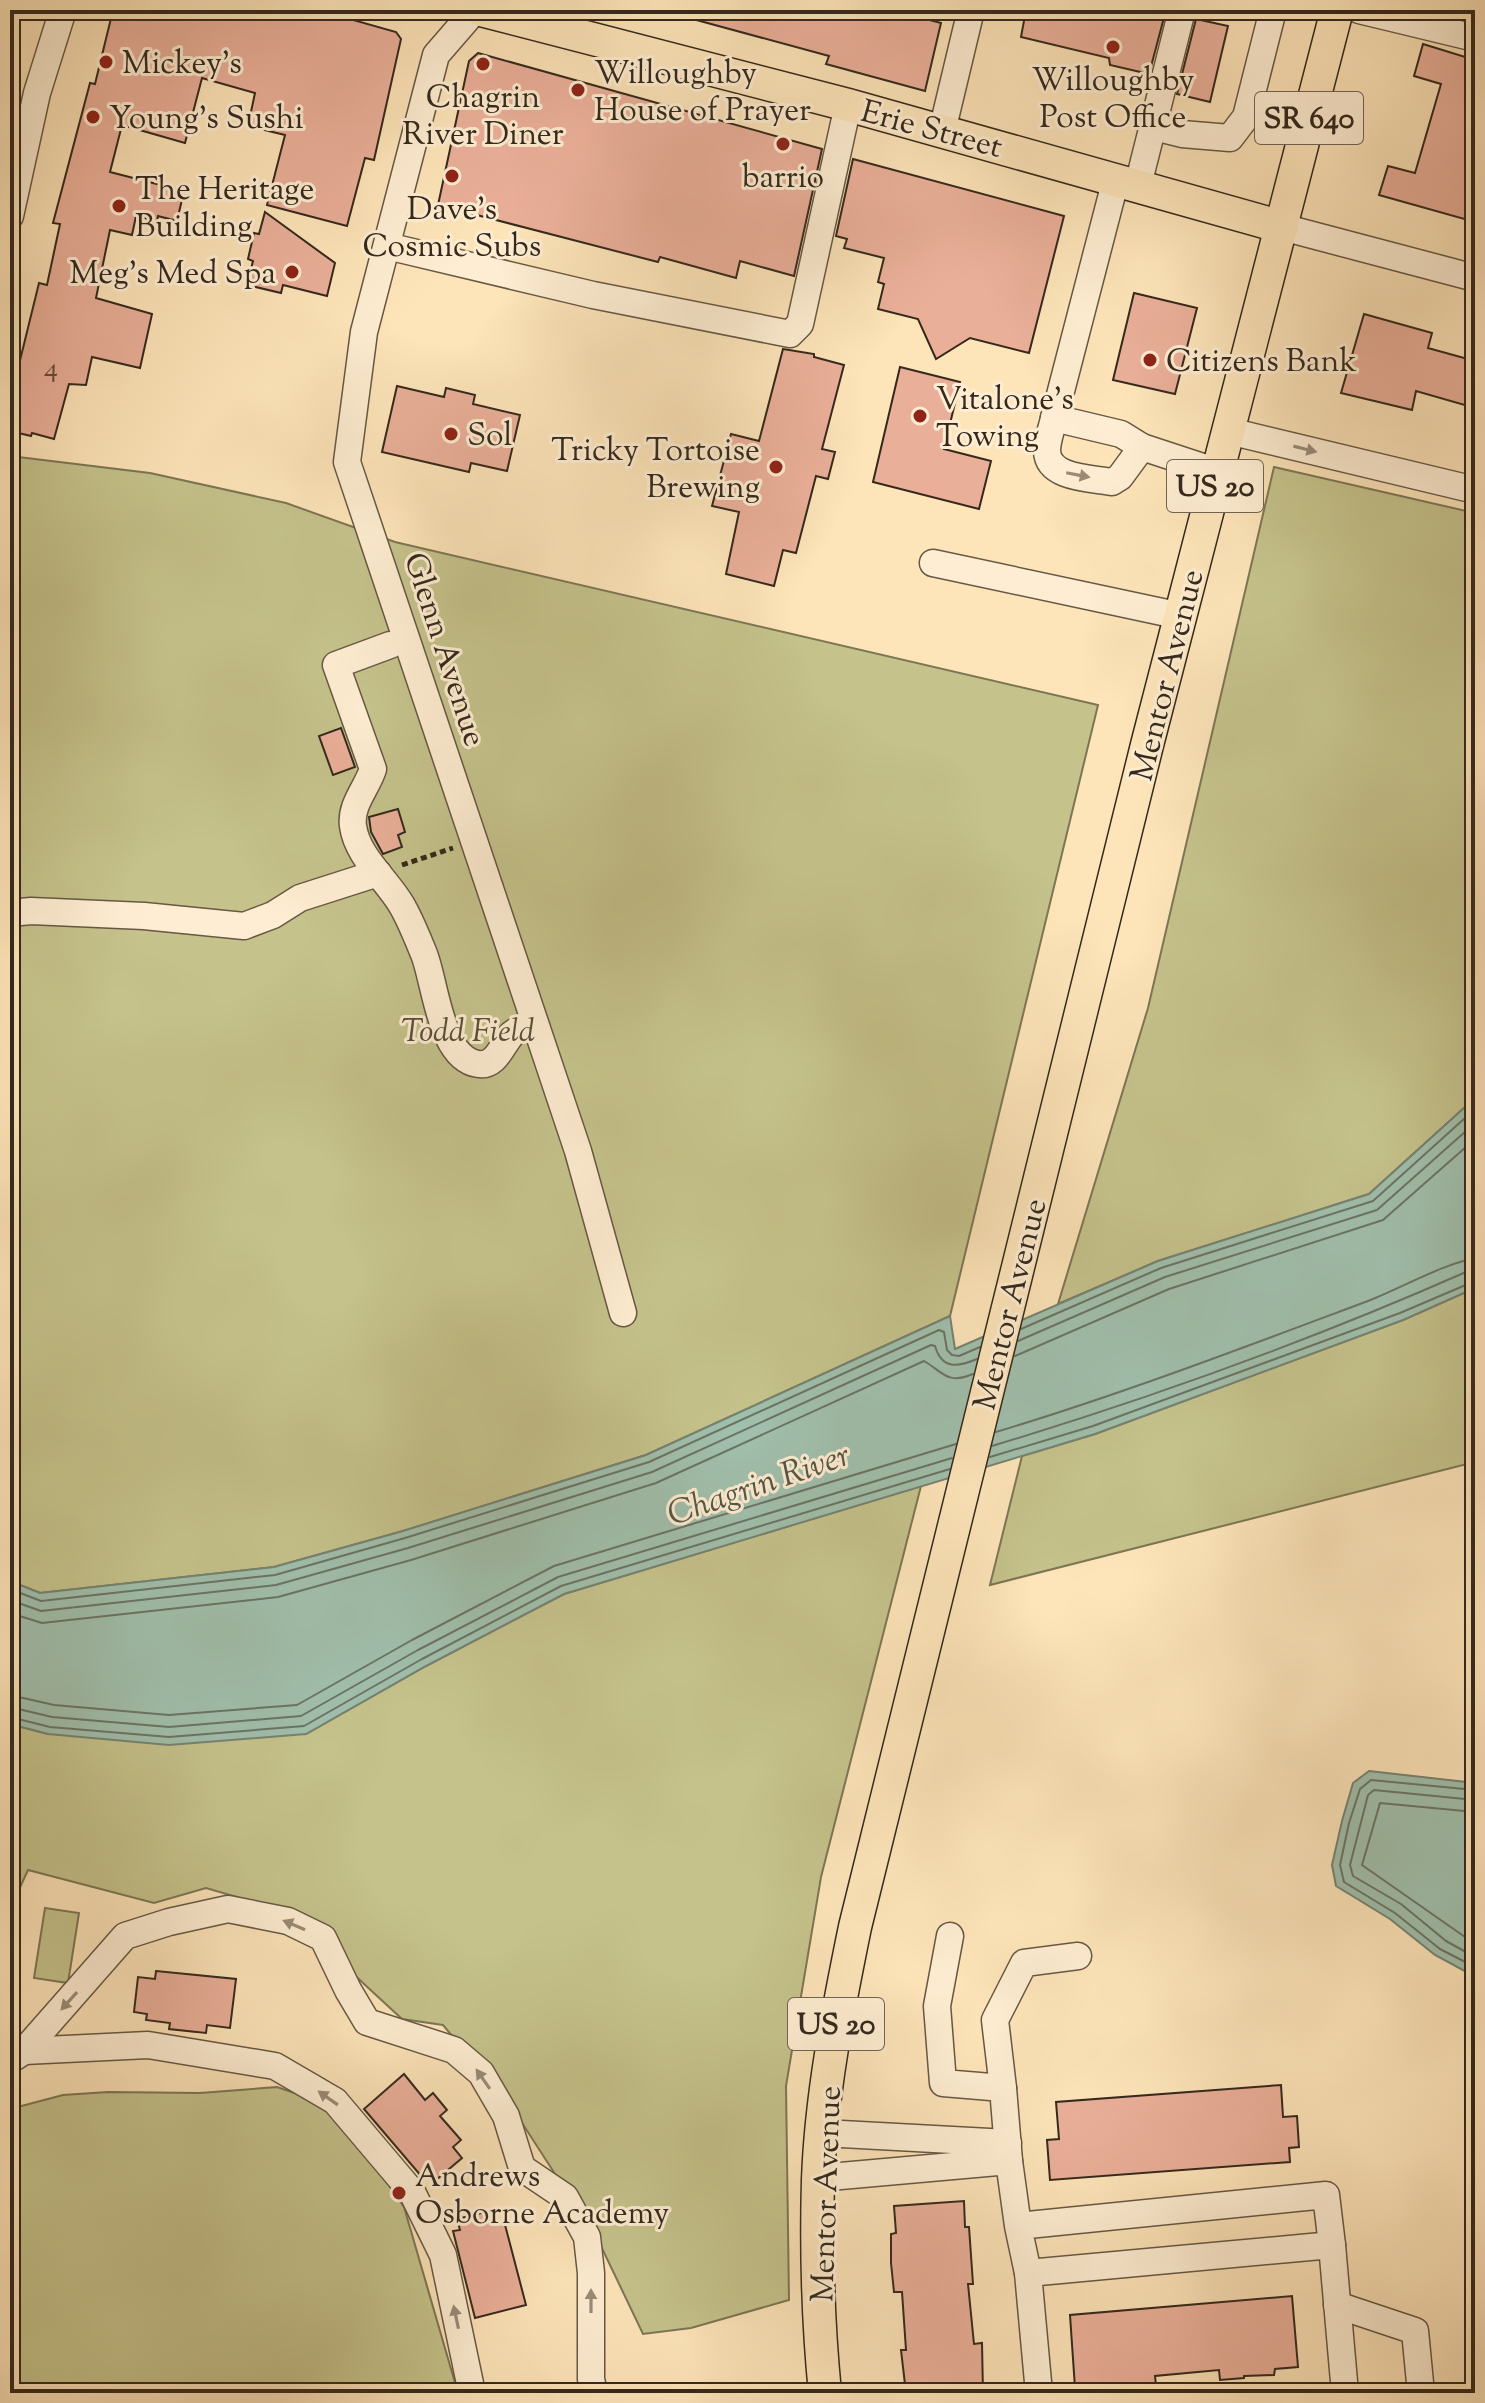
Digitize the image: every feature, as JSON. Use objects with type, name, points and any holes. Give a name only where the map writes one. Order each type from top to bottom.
[{"type":"main road","name":"Erie Street","points":[[478,10],[848,105],[1282,227]]},
{"type":"main road","name":"SR 640","points":[[1282,227],[1337,10]]},
{"type":"main road","name":"Mentor Avenue","points":[[825,2393],[818,2269],[818,2178],[833,2047],[855,1927],[1181,616],[1282,227]]},
{"type":"street","points":[[10,216],[37,93],[63,10]]},
{"type":"street","name":"Glenn Avenue","points":[[478,10],[436,55],[364,332],[347,462],[578,1151],[623,1313]]},
{"type":"street","points":[[942,131],[971,10]]},
{"type":"street","points":[[1142,447],[1120,477],[1112,482],[1059,472],[1049,462],[1047,450],[1054,418],[1127,182],[1154,127],[1182,10]]},
{"type":"street","points":[[1154,127],[1182,134],[1230,138],[1246,117],[1273,10]]},
{"type":"street","points":[[1359,10],[1475,38]]},
{"type":"street","points":[[387,246],[593,295],[790,334],[800,324],[848,105]]},
{"type":"street","name":"Erie Street","points":[[1282,227],[1475,278]]},
{"type":"street","points":[[1054,418],[1121,434],[1142,447],[1218,472]]},
{"type":"street","points":[[1229,431],[1474,483]]},
{"type":"street","points":[[933,563],[1181,616]]},
{"type":"street","points":[[390,645],[336,665],[373,769],[354,808],[353,824],[357,842],[401,903],[418,938],[451,1046],[469,1062],[483,1065],[494,1060],[513,1033],[533,1021]]},
{"type":"street","points":[[10,913],[31,911],[144,916],[244,926],[273,915],[300,898],[378,873]]},
{"type":"street","points":[[17,2056],[125,1936],[228,1909],[288,1921],[323,1938],[367,2022],[454,2050],[481,2073],[506,2116],[522,2168],[565,2197],[587,2237],[594,2393]]},
{"type":"street","points":[[950,1936],[937,2006],[943,2083],[1003,2088]]},
{"type":"street","points":[[1039,2393],[1028,2273],[1008,2152],[995,2020],[1024,1963],[1078,1956]]},
{"type":"street","points":[[17,2056],[148,2045],[275,2066],[335,2101],[412,2192],[443,2255],[472,2393]]},
{"type":"street","points":[[823,2133],[1008,2152]]},
{"type":"street","points":[[818,2178],[1008,2152]]},
{"type":"street","points":[[1018,2226],[1326,2195],[1345,2393]]},
{"type":"street","points":[[1028,2273],[1332,2245]]},
{"type":"street","points":[[1337,2305],[1415,2331],[1421,2393]]},
{"type":"path","points":[[378,873],[474,841]]},
{"type":"green space","name":"Todd Field","points":[[10,456],[150,473],[286,503],[395,542],[1098,705],[950,1316],[646,1455],[403,1531],[274,1567],[40,1593],[10,1581]]},
{"type":"green space","points":[[1274,467],[1475,513],[1475,865],[1469,887],[1475,884],[1475,1098],[1369,1194],[1158,1261],[1058,1304],[1148,1008]]},
{"type":"green space","points":[[1475,1288],[1475,1462],[990,1585],[1022,1456],[1095,1434],[1403,1320]]},
{"type":"green space","points":[[921,1486],[821,1877],[786,2086],[789,2300],[691,2328],[643,2334],[599,2242],[513,2109],[443,2025],[402,2019],[285,1911],[206,1888],[154,1903],[28,1870],[10,1909],[10,1724],[48,1734],[306,1734],[426,1666],[564,1594]]},
{"type":"green space","points":[[45,1908],[79,1913],[68,1983],[34,1978]]},
{"type":"green space","points":[[277,2087],[321,2102],[367,2153],[404,2207],[458,2393],[10,2393],[10,2109],[63,2095],[200,2093]]},
{"type":"water","name":"Chagrin River","points":[[1475,1098],[1475,1288],[1403,1320],[1095,1434],[564,1594],[426,1666],[306,1734],[169,1745],[48,1734],[10,1724],[10,1581],[40,1593],[274,1567],[403,1531],[646,1455],[950,1316],[955,1349],[1158,1261],[1369,1194]]},
{"type":"water","points":[[1369,1771],[1475,1783],[1475,1972],[1472,1975],[1435,1955],[1390,1919],[1336,1886],[1332,1865],[1342,1821],[1353,1783]]},
{"type":"building","points":[[113,10],[318,10],[396,32],[401,39],[374,160],[365,158],[347,226],[267,205],[285,135],[248,126],[255,93],[202,78],[185,143],[122,125],[110,172],[184,191],[177,221],[158,216],[157,221],[136,216],[132,235],[110,230],[96,298],[152,314],[140,368],[92,357],[86,385],[69,384],[54,439],[32,433],[31,436],[10,431],[10,401],[39,283],[47,285],[60,224],[53,223],[90,83],[95,84]]},
{"type":"building","points":[[690,10],[892,10],[941,23],[925,91],[826,64],[829,56],[689,18]]},
{"type":"building","name":"Willoughby Post Office","points":[[1026,10],[1166,10],[1149,74],[1110,65],[1109,58],[1021,37]]},
{"type":"building","points":[[1196,19],[1228,26],[1210,102],[1177,94]]},
{"type":"building","points":[[1423,44],[1475,60],[1475,222],[1379,195],[1388,166],[1415,173],[1441,84],[1414,76]]},
{"type":"building","points":[[478,53],[822,149],[794,276],[740,261],[736,278],[660,257],[658,262],[438,205],[469,61]]},
{"type":"building","points":[[853,159],[1064,216],[1029,353],[970,338],[936,359],[918,319],[878,309],[884,284],[878,282],[884,258],[844,248],[847,239],[836,236]]},
{"type":"building","name":"Meg’s Med Spa","points":[[265,212],[335,263],[327,296],[283,285],[281,293],[247,285],[253,261],[248,259],[254,233],[259,234]]},
{"type":"building","name":"Citizens Bank","points":[[1134,293],[1197,308],[1175,394],[1113,380]]},
{"type":"building","points":[[1364,314],[1432,333],[1428,348],[1475,361],[1475,408],[1416,391],[1412,410],[1341,393]]},
{"type":"building","points":[[783,349],[814,354],[814,357],[844,365],[822,449],[835,452],[828,479],[816,476],[796,553],[783,550],[774,586],[726,574],[739,512],[712,506],[731,434],[759,441]]},
{"type":"building","name":"Vitalone's Towing","points":[[900,367],[960,382],[944,449],[991,461],[979,509],[873,482]]},
{"type":"building","name":"Sol","points":[[397,386],[444,397],[446,388],[475,395],[473,404],[520,415],[507,471],[471,463],[469,472],[382,452]]},
{"type":"building","points":[[341,728],[355,767],[333,775],[319,736]]},
{"type":"building","points":[[398,809],[405,832],[398,835],[402,847],[383,854],[371,832],[369,817]]},
{"type":"building","points":[[156,1971],[236,1979],[230,2028],[207,2025],[206,2033],[169,2029],[170,2023],[146,2020],[147,2014],[134,2012],[138,1977],[155,1979]]},
{"type":"building","points":[[404,2074],[425,2100],[433,2093],[447,2110],[440,2116],[461,2140],[453,2147],[462,2158],[436,2180],[428,2171],[422,2177],[364,2109]]},
{"type":"building","points":[[1281,2085],[1283,2117],[1297,2116],[1299,2147],[1289,2148],[1290,2162],[1050,2180],[1047,2140],[1059,2139],[1056,2102]]},
{"type":"building","points":[[964,2201],[973,2284],[968,2284],[974,2344],[982,2343],[983,2393],[906,2393],[901,2350],[906,2350],[902,2292],[894,2292],[891,2263],[891,2234],[896,2233],[894,2206]]},
{"type":"building","points":[[493,2210],[497,2223],[504,2221],[526,2305],[475,2318],[453,2231],[460,2230],[457,2219]]},
{"type":"building","points":[[1292,2296],[1298,2367],[1275,2369],[1274,2375],[1244,2378],[1220,2380],[1219,2370],[1155,2376],[1156,2385],[1075,2388],[1070,2315]]},
{"type":"place","name":"Willoughby Post Office","points":[[1113,47]]},
{"type":"place","name":"Mickey's","points":[[106,62]]},
{"type":"place","name":"Chagrin River Diner","points":[[483,64]]},
{"type":"place","name":"Willoughby House of Prayer","points":[[578,90]]},
{"type":"place","name":"Young's Sushi","points":[[93,117]]},
{"type":"place","name":"barrio","points":[[783,144]]},
{"type":"place","name":"Dave's Cosmic Subs","points":[[452,176]]},
{"type":"place","name":"The Heritage Building","points":[[119,206]]},
{"type":"place","name":"Meg’s Med Spa","points":[[292,272]]},
{"type":"place","name":"Citizens Bank","points":[[1150,360]]},
{"type":"place","name":"Vitalone's Towing","points":[[920,416]]},
{"type":"place","name":"Sol","points":[[451,434]]},
{"type":"place","name":"Tricky Tortoise Brewing","points":[[776,467]]},
{"type":"place","name":"Andrews Osborne Academy","points":[[399,2193]]}]
